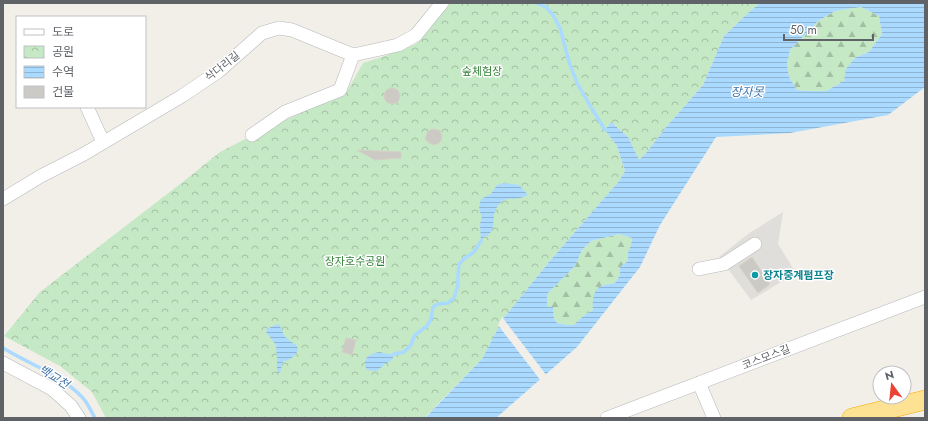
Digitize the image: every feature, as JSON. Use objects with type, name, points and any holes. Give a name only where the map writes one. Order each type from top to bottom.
[{"type":"highway","points":[[852,418],[925,400]]},
{"type":"street","points":[[252,135],[285,112],[340,90],[353,55],[398,45],[416,35],[442,3]]},
{"type":"street","name":"삭다리길","points":[[3,199],[41,176],[84,154],[182,96],[219,72],[262,33],[279,28],[292,30],[353,55]]},
{"type":"street","points":[[87,108],[103,142]]},
{"type":"street","points":[[699,269],[724,264],[755,244]]},
{"type":"street","name":"코스모스길","points":[[607,418],[925,297]]},
{"type":"street","points":[[3,364],[52,389],[71,406],[79,418]]},
{"type":"street","points":[[699,384],[714,418]]},
{"type":"shaded area","points":[[783,212],[778,244],[796,273],[751,300],[719,257],[748,234]]},
{"type":"green space","name":"장자호수공원","points":[[451,3],[760,3],[724,36],[703,85],[639,161],[628,137],[611,122],[605,130],[617,146],[625,171],[619,181],[549,262],[503,319],[482,359],[424,418],[106,418],[92,392],[60,366],[4,336],[40,292],[220,152],[263,130],[346,93],[363,63],[416,44]]},
{"type":"green space","points":[[861,7],[879,16],[882,34],[869,52],[856,57],[844,81],[826,91],[797,90],[789,77],[787,64],[790,50],[818,21],[835,11]]},
{"type":"green space","points":[[619,234],[632,238],[628,252],[628,261],[621,267],[620,275],[615,283],[601,286],[593,310],[582,317],[574,325],[557,323],[554,318],[553,307],[547,306],[548,293],[575,266],[582,250],[591,241]]},
{"type":"water","name":"장자못","points":[[760,3],[925,3],[925,87],[888,115],[790,133],[716,137],[660,225],[640,267],[577,347],[496,418],[425,418],[482,359],[503,319],[549,262],[619,181],[625,171],[617,146],[605,130],[611,122],[628,137],[639,160],[703,85],[724,36]],"holes":[[[861,7],[879,16],[882,34],[869,52],[856,57],[846,69],[844,81],[826,91],[797,90],[789,77],[787,64],[790,50],[818,21],[835,11]],[[619,234],[632,238],[628,252],[628,261],[620,267],[620,275],[615,283],[601,286],[596,290],[593,310],[582,317],[574,325],[557,323],[554,318],[553,307],[547,306],[548,293],[575,266],[582,250],[591,241]]]},
{"type":"water","points":[[504,183],[519,185],[528,195],[515,199],[507,199],[498,205],[494,214],[492,231],[484,237],[481,243],[480,224],[482,216],[479,208],[481,199],[491,194],[497,185]]},
{"type":"water","points":[[279,324],[285,337],[297,346],[298,350],[292,358],[283,362],[280,372],[277,374],[276,345],[266,332],[267,329]]},
{"type":"water","points":[[379,352],[394,354],[392,360],[377,371],[367,370],[365,363],[367,358],[372,354]]},
{"type":"pier","points":[[502,317],[547,376],[541,381],[498,325]]},
{"type":"building","points":[[392,88],[398,90],[400,96],[398,102],[392,104],[386,102],[384,96],[386,90]]},
{"type":"building","points":[[432,129],[440,131],[442,136],[441,141],[434,145],[425,140],[427,133]]},
{"type":"building","points":[[357,150],[401,152],[401,158],[375,160]]},
{"type":"building","name":"장자중계펌프장","points":[[752,257],[770,284],[758,293],[739,266]]},
{"type":"building","points":[[346,338],[356,340],[352,355],[342,352]]},
{"type":"waterway","points":[[536,3],[546,7],[553,15],[560,28],[569,62],[577,83],[605,130]]},
{"type":"waterway","points":[[394,354],[404,352],[411,345],[415,335],[427,326],[431,319],[433,307],[438,304],[448,303],[454,298],[458,285],[459,264],[474,252],[481,241]]},
{"type":"waterway","name":"백교천","points":[[3,348],[64,382],[84,399],[95,418]]},
{"type":"place","name":"장자중계펌프장","points":[[755,275]]},
{"type":"park label","name":"숲체험장","points":[[482,71]]}]
